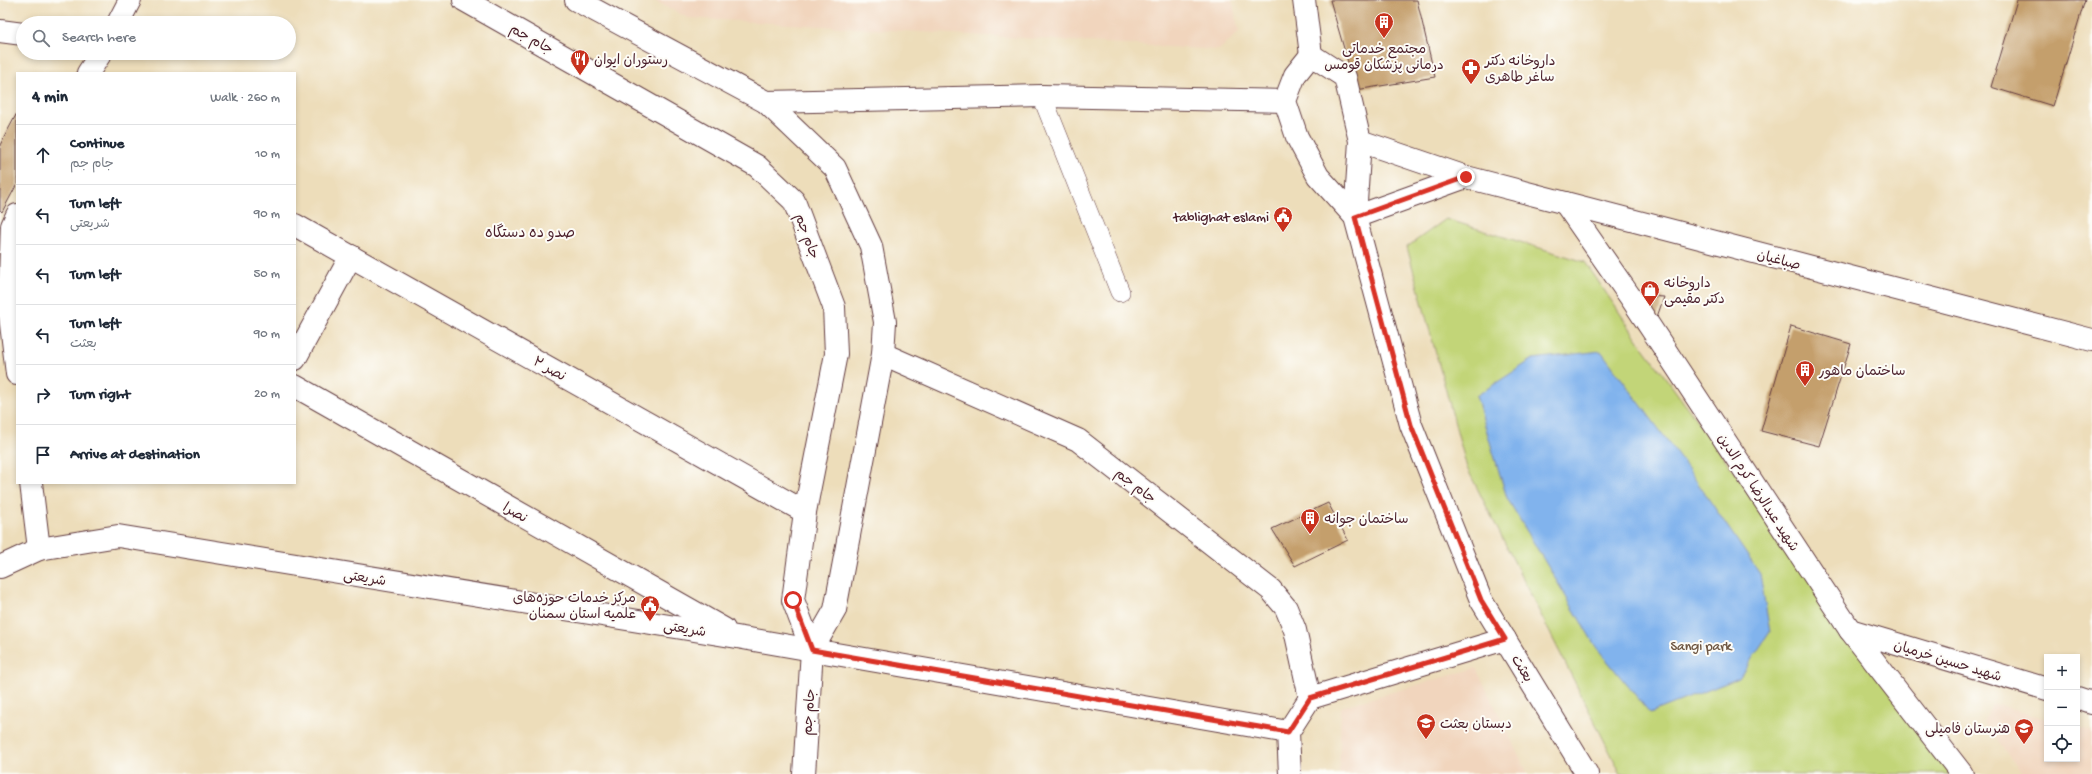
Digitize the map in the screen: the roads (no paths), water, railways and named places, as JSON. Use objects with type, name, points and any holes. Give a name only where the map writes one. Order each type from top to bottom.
[{"type":"street","points":[[122,16],[130,0]]},
{"type":"street","name":"جام جم","points":[[464,0],[757,166],[794,201],[834,307],[836,354],[805,512],[793,600],[812,650],[804,774]]},
{"type":"street","name":"جام جم","points":[[576,0],[766,102],[835,168],[871,246],[885,322],[883,354],[835,610],[812,650]]},
{"type":"street","points":[[1304,0],[1311,55],[1295,75],[1285,101],[1297,137],[1318,176],[1355,217]]},
{"type":"street","points":[[0,31],[16,33]]},
{"type":"street","points":[[1311,55],[1345,77],[1360,141],[1355,217]]},
{"type":"street","points":[[89,72],[96,60]]},
{"type":"street","points":[[766,102],[1042,96],[1285,101]]},
{"type":"street","name":"صباغیان","points":[[1360,141],[1466,177],[2092,340]]},
{"type":"street","points":[[1355,217],[1466,177]]},
{"type":"street","name":"شهید عبدالرضا کرم الدین","points":[[1565,203],[1631,298],[1850,630],[1962,774]]},
{"type":"street","name":"بعثت","points":[[1355,217],[1411,425],[1481,600],[1587,774]]},
{"type":"street","points":[[15,223],[4,307],[16,369]]},
{"type":"street","name":"نصر ۲","points":[[296,226],[805,512]]},
{"type":"street","points":[[296,357],[350,256]]},
{"type":"street","name":"جام جم","points":[[883,354],[1078,440],[1271,590],[1286,608],[1295,630],[1310,698]]},
{"type":"street","name":"نصرا","points":[[296,387],[737,637]]},
{"type":"street","points":[[31,484],[39,549]]},
{"type":"street","name":"شریعتی","points":[[0,567],[39,549],[118,536],[737,637],[1288,732]]},
{"type":"street","name":"شهید حسین خرمیان","points":[[1850,630],[2044,688]]},
{"type":"street","points":[[1290,774],[1288,732],[1310,698],[1505,639]]},
{"type":"street","points":[[2080,699],[2092,703]]},
{"type":"lane","points":[[1042,96],[1120,292]]},
{"type":"water","points":[[1601,351],[1684,463],[1760,574],[1770,632],[1739,678],[1650,713],[1596,647],[1507,498],[1476,396],[1533,359]]},
{"type":"place","name":"مجتمع خدماتی درمانی پزشکان قومس","points":[[1384,39]]},
{"type":"place","name":"رستوران ایوان","points":[[580,76]]},
{"type":"place","name":"داروخانه دکتر ساغر طاهری","points":[[1471,85]]},
{"type":"place","name":"tablighat eslami","points":[[1283,233]]},
{"type":"place","name":"داروخانه دکتر مقیمی","points":[[1650,307]]},
{"type":"place","name":"ساختمان ماهور","points":[[1805,387]]},
{"type":"place","name":"ساختمان جوانه","points":[[1310,535]]},
{"type":"place","name":"مرکز خدمات حوزه‌های علمیه استان سمنان","points":[[650,622]]},
{"type":"place","name":"دبستان بعثت","points":[[1426,740]]},
{"type":"place","name":"هنرستان فامیلی","points":[[2024,745]]},
{"type":"district","name":"صدو ده دستگاه","points":[[530,232]]},
{"type":"park label","name":"Sangi park","points":[[1701,645]]}]
